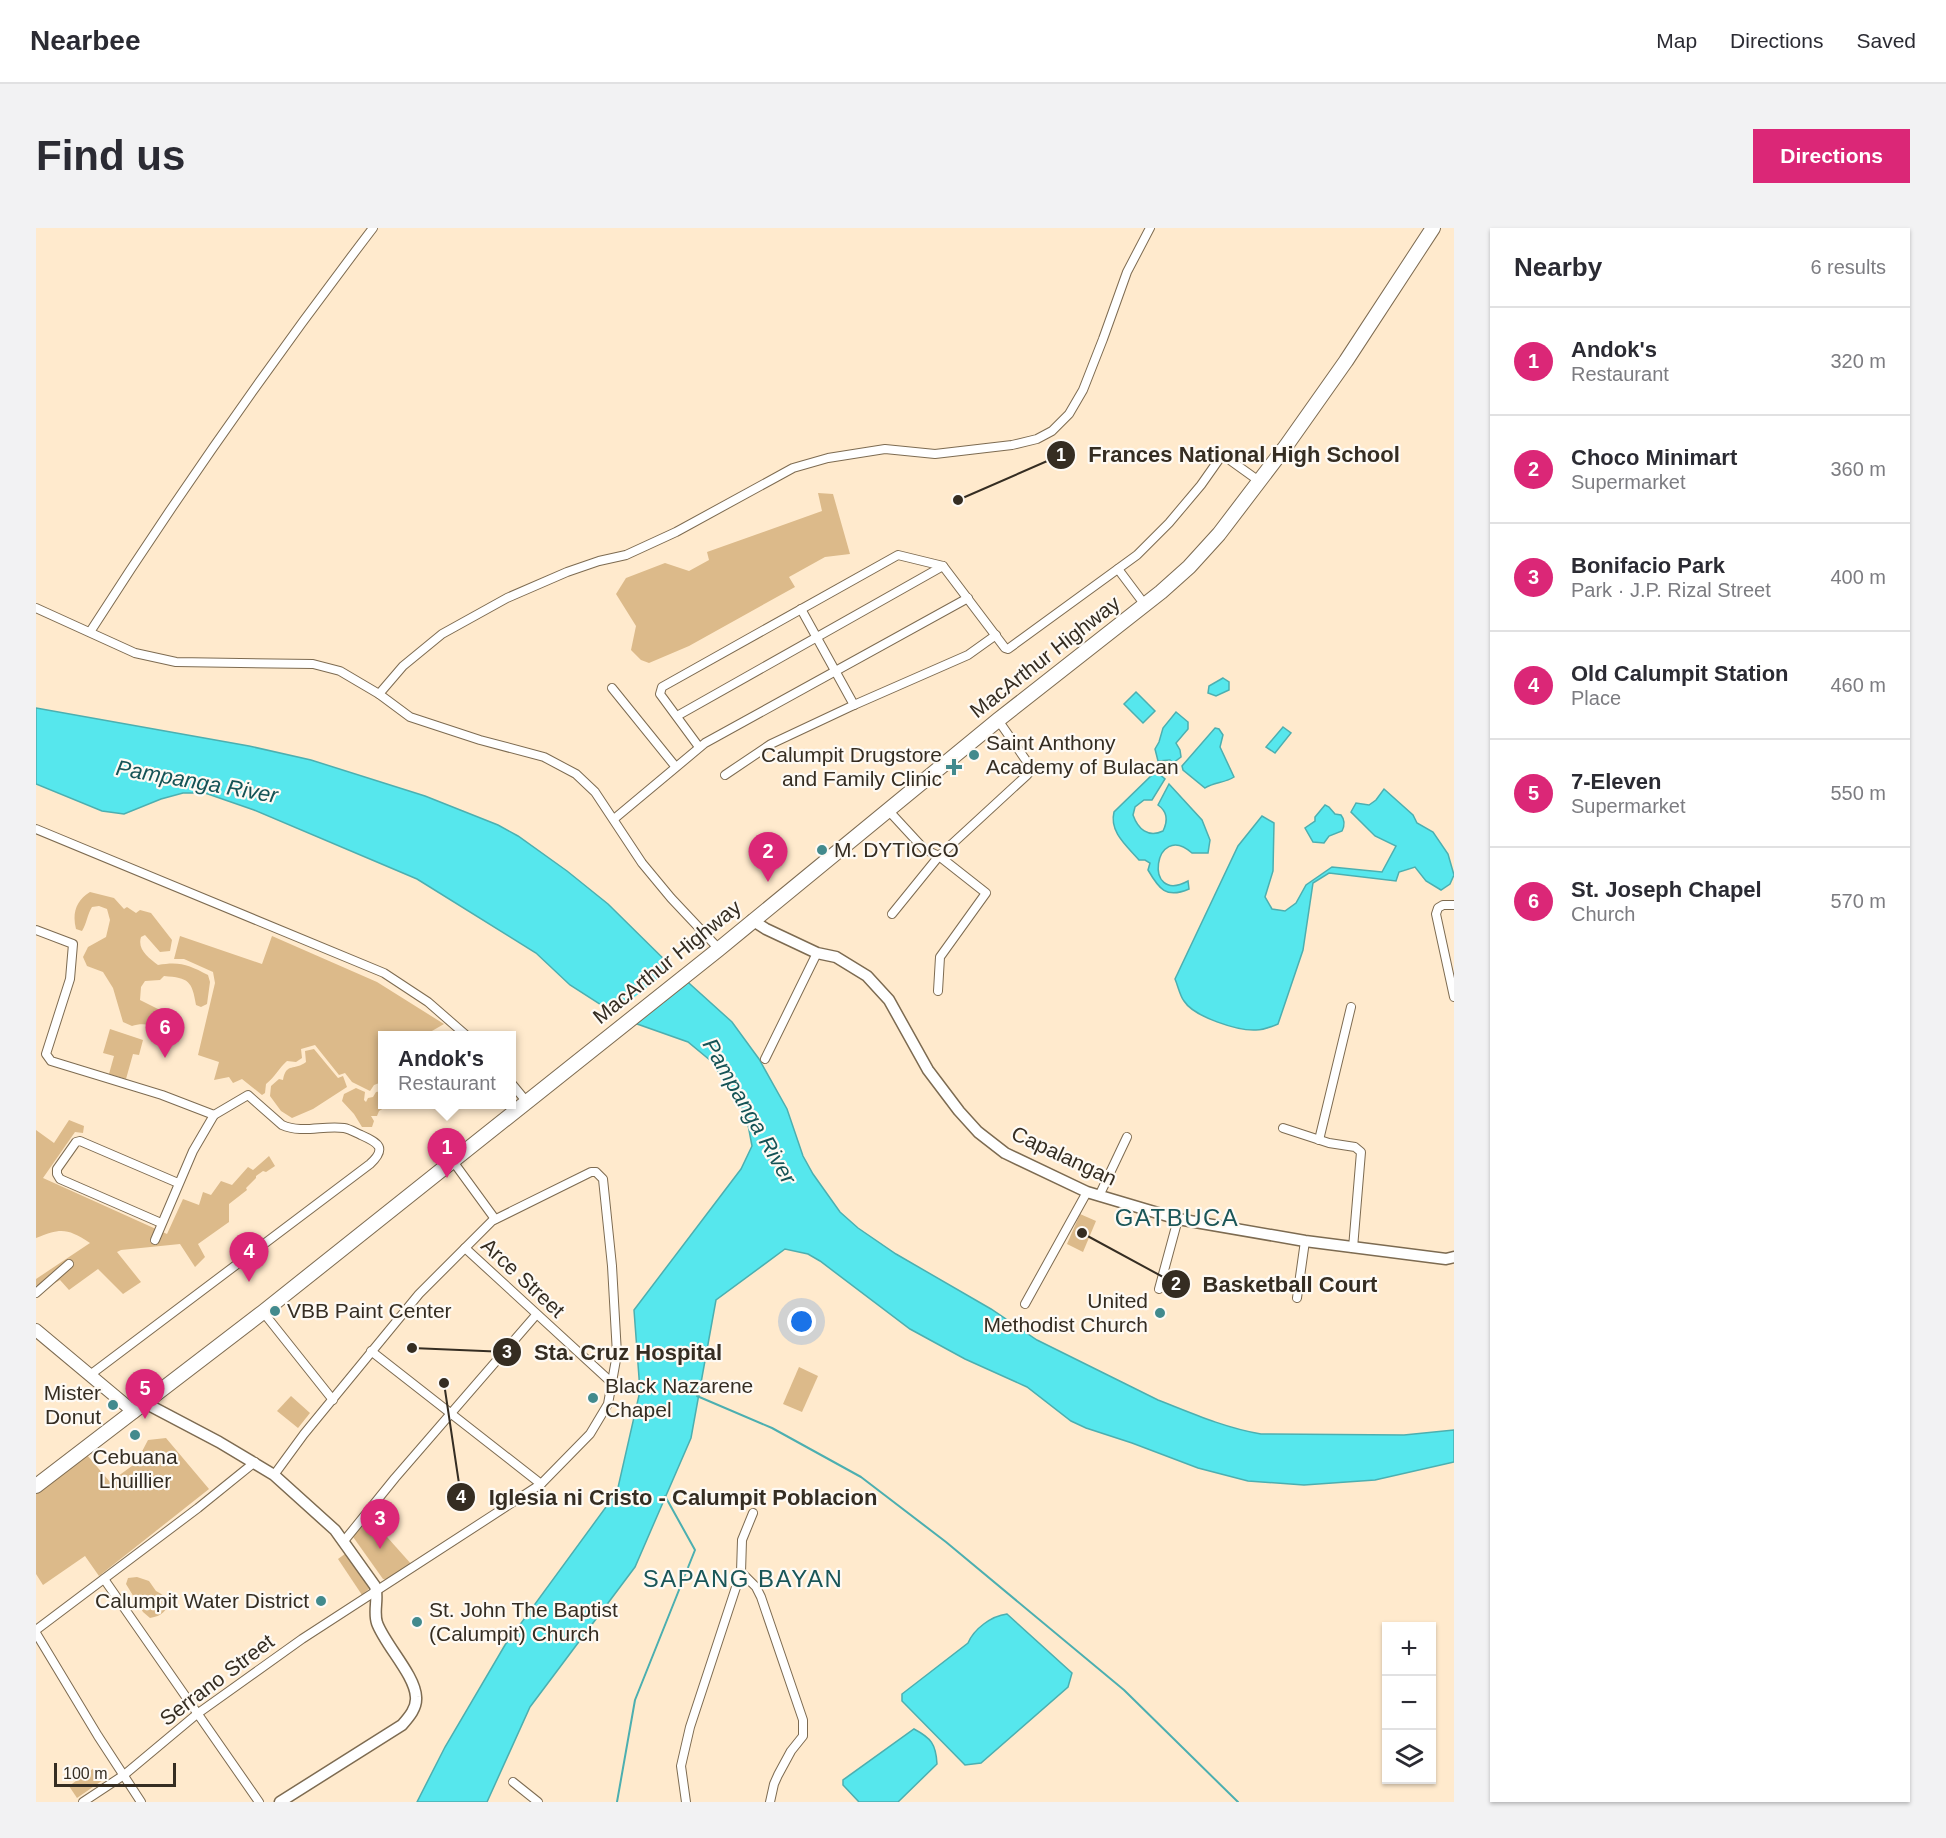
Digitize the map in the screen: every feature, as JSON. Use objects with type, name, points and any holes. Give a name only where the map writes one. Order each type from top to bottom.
[{"type":"highway","name":"MacArthur Highway","points":[[516,1108],[719,949],[998,720],[1145,605],[1197,558],[1219,534],[1346,361],[1433,228]]},
{"type":"highway","name":"MacArthur Highway","points":[[36,1486],[263,1312],[515,1109]]},
{"type":"main road","points":[[36,1330],[90,1375],[139,1408]]},
{"type":"street","points":[[90,632],[155,530],[319,297],[373,228]]},
{"type":"street","points":[[379,694],[403,666],[442,634],[507,597],[567,572],[626,555],[666,537],[793,468],[828,458],[885,449],[935,454],[1012,446],[1036,439],[1052,431],[1069,414],[1083,390],[1126,272],[1150,228]]},
{"type":"street","points":[[699,747],[660,694],[662,687],[898,555],[943,566],[1008,649],[1137,555],[1169,523],[1220,458],[1227,458],[1259,481]]},
{"type":"street","points":[[677,716],[943,566]]},
{"type":"street","points":[[1118,569],[1145,605]]},
{"type":"street","points":[[614,819],[699,747],[968,598]]},
{"type":"street","points":[[36,608],[135,652],[176,662],[313,664],[340,671],[379,694],[411,717],[544,758],[576,774],[596,792],[653,877],[719,949]]},
{"type":"street","points":[[801,609],[854,705]]},
{"type":"street","points":[[725,775],[771,744],[968,655],[996,635]]},
{"type":"street","points":[[612,688],[675,766]]},
{"type":"street","points":[[892,915],[939,856],[1032,769],[998,720]]},
{"type":"street","points":[[888,810],[924,849],[939,856],[986,892],[943,951],[939,963],[938,991]]},
{"type":"street","points":[[36,829],[384,973],[428,1002],[462,1031]]},
{"type":"street","points":[[1454,905],[1443,905],[1438,908],[1436,914],[1454,997]]},
{"type":"street","name":"Capalangan","points":[[752,920],[817,953],[836,957],[867,976],[889,1000],[928,1070],[958,1111],[978,1132],[1005,1153],[1088,1192],[1178,1219],[1353,1248],[1446,1259],[1454,1257]]},
{"type":"street","points":[[36,930],[73,944],[70,979],[46,1054],[51,1061],[162,1095],[214,1115]]},
{"type":"street","points":[[765,1059],[817,953]]},
{"type":"street","points":[[1319,1140],[1351,1007]]},
{"type":"street","points":[[516,1087],[529,1098]]},
{"type":"street","points":[[90,1375],[361,1172],[377,1158],[380,1151],[379,1146],[346,1129],[297,1130],[288,1128],[248,1095],[214,1115],[193,1151],[155,1240]]},
{"type":"street","points":[[1283,1128],[1319,1140],[1355,1147],[1361,1152],[1353,1248]]},
{"type":"street","points":[[1099,1196],[1127,1137]]},
{"type":"street","points":[[161,1223],[60,1179],[57,1169],[76,1142],[80,1141],[178,1183]]},
{"type":"street","points":[[274,1475],[304,1434],[419,1294],[495,1219],[452,1160]]},
{"type":"street","name":"Serrano Street","points":[[83,1802],[124,1775],[197,1714],[302,1640],[541,1484],[590,1434],[608,1404],[617,1354],[612,1266],[603,1179],[596,1172],[591,1172],[495,1219]]},
{"type":"street","points":[[1025,1304],[1088,1192]]},
{"type":"street","points":[[1159,1289],[1178,1219]]},
{"type":"street","points":[[1297,1298],[1305,1241]]},
{"type":"street","name":"Arce Street","points":[[465,1248],[611,1382]]},
{"type":"street","points":[[36,1293],[69,1264]]},
{"type":"street","points":[[263,1312],[333,1400]]},
{"type":"street","points":[[344,1541],[395,1478],[536,1315]]},
{"type":"street","points":[[371,1352],[541,1484]]},
{"type":"street","points":[[139,1408],[255,1462],[274,1475],[344,1541],[377,1592],[376,1620],[382,1635],[413,1685],[417,1698],[413,1712],[402,1725],[280,1802]]},
{"type":"street","points":[[141,1802],[98,1736],[36,1631],[255,1462]]},
{"type":"street","points":[[686,1802],[681,1766],[690,1727],[741,1572],[742,1540],[753,1513]]},
{"type":"street","points":[[741,1572],[756,1587],[761,1597],[803,1720],[803,1736],[791,1751],[778,1775],[770,1802]]},
{"type":"street","points":[[104,1579],[259,1802]]},
{"type":"street","points":[[513,1782],[538,1802]]},
{"type":"shaded area","points":[[818,493],[833,494],[850,554],[825,557],[789,577],[795,587],[689,646],[649,663],[641,660],[631,650],[636,626],[616,594],[626,578],[665,563],[689,571],[709,560],[707,552],[822,511]]},
{"type":"shaded area","points":[[90,892],[114,898],[124,909],[127,907],[136,913],[140,910],[151,913],[172,940],[170,951],[160,952],[145,935],[141,937],[140,942],[142,950],[158,965],[172,963],[184,965],[208,975],[210,982],[207,1004],[201,1007],[196,1005],[188,982],[164,976],[160,980],[145,981],[141,987],[140,1000],[160,1010],[169,1010],[175,1015],[170,1025],[132,1026],[123,1022],[113,988],[103,972],[87,966],[83,957],[88,947],[106,937],[110,920],[107,909],[99,906],[92,907],[82,931],[76,929],[76,908],[81,899]]},
{"type":"shaded area","points":[[180,936],[262,964],[272,936],[377,982],[444,1024],[432,1031],[378,1031],[378,1084],[370,1091],[352,1082],[345,1073],[339,1075],[315,1045],[301,1049],[302,1058],[296,1062],[287,1061],[266,1084],[265,1093],[262,1095],[242,1079],[233,1083],[229,1077],[214,1080],[219,1062],[198,1055],[215,983],[213,972],[184,959],[174,959]]},
{"type":"shaded area","points":[[110,1029],[143,1040],[139,1055],[133,1054],[126,1079],[109,1074],[114,1056],[103,1053]]},
{"type":"shaded area","points":[[314,1049],[338,1078],[343,1076],[347,1087],[313,1109],[292,1118],[281,1111],[270,1096],[271,1086],[279,1079],[283,1080],[286,1071],[306,1062],[305,1051]]},
{"type":"shaded area","points":[[356,1088],[365,1092],[366,1102],[378,1092],[378,1109],[382,1109],[377,1116],[371,1116],[374,1121],[372,1127],[362,1127],[342,1101],[344,1094]]},
{"type":"shaded area","points":[[69,1120],[84,1126],[83,1133],[75,1132],[43,1178],[167,1234],[183,1199],[199,1205],[203,1192],[211,1195],[221,1181],[232,1185],[248,1167],[253,1170],[269,1156],[275,1166],[256,1176],[246,1188],[247,1190],[229,1204],[229,1222],[198,1244],[205,1257],[195,1267],[180,1244],[121,1250],[117,1252],[141,1282],[123,1294],[98,1269],[69,1290],[60,1280],[41,1291],[36,1285],[36,1279],[90,1243],[75,1234],[64,1231],[52,1232],[36,1238],[36,1130],[54,1143]]},
{"type":"shaded area","points":[[1080,1214],[1096,1221],[1083,1252],[1067,1244]]},
{"type":"shaded area","points":[[799,1367],[818,1376],[802,1412],[783,1404]]},
{"type":"shaded area","points":[[291,1396],[310,1413],[298,1428],[277,1411]]},
{"type":"shaded area","points":[[166,1438],[209,1489],[99,1576],[85,1556],[43,1585],[36,1574],[36,1494],[87,1455],[110,1482],[136,1463],[148,1440]]},
{"type":"shaded area","points":[[371,1519],[412,1565],[389,1580],[383,1579],[351,1534]]},
{"type":"shaded area","points":[[349,1551],[373,1585],[362,1595],[338,1559]]},
{"type":"shaded area","points":[[137,1577],[149,1581],[156,1591],[170,1599],[166,1610],[158,1616],[150,1618],[143,1612],[126,1584],[128,1578]]},
{"type":"shaded area","points":[[94,1768],[103,1780],[77,1798],[69,1786]]},
{"type":"water","points":[[1223,678],[1229,682],[1229,690],[1216,696],[1208,693],[1209,686]]},
{"type":"water","points":[[1136,692],[1155,711],[1143,723],[1124,704]]},
{"type":"water","name":"Pampanga River","points":[[36,708],[249,746],[311,760],[425,796],[498,825],[518,836],[567,871],[608,904],[732,1022],[759,1059],[787,1109],[803,1156],[813,1174],[840,1212],[858,1228],[896,1254],[991,1309],[1037,1340],[1158,1400],[1196,1415],[1234,1428],[1261,1434],[1404,1435],[1454,1430],[1454,1462],[1375,1480],[1304,1485],[1248,1481],[1198,1468],[1071,1421],[1027,1387],[965,1359],[910,1329],[820,1261],[808,1254],[785,1249],[716,1300],[691,1438],[635,1567],[530,1707],[487,1802],[417,1802],[445,1747],[505,1645],[617,1492],[640,1391],[634,1310],[741,1169],[752,1146],[746,1114],[711,1061],[688,1042],[623,1019],[570,985],[536,953],[417,879],[254,810],[205,793],[183,793],[124,814],[102,811],[36,784]]},
{"type":"water","points":[[1176,712],[1188,722],[1188,729],[1176,743],[1181,757],[1173,763],[1170,760],[1158,761],[1155,749],[1163,728]]},
{"type":"water","points":[[1283,727],[1291,733],[1275,753],[1266,747]]},
{"type":"water","points":[[1215,728],[1219,729],[1223,735],[1220,747],[1234,777],[1205,788],[1183,770],[1182,766]]},
{"type":"water","points":[[1158,773],[1165,779],[1152,800],[1144,800],[1135,807],[1133,815],[1141,828],[1148,833],[1163,831],[1166,817],[1158,805],[1169,784],[1202,820],[1210,840],[1208,853],[1192,853],[1179,845],[1169,847],[1162,854],[1158,864],[1159,874],[1164,882],[1173,886],[1188,881],[1189,889],[1181,892],[1169,892],[1160,887],[1148,870],[1150,863],[1139,860],[1120,838],[1114,826],[1114,812],[1152,775]]},
{"type":"water","points":[[1384,789],[1413,815],[1417,823],[1433,832],[1448,854],[1454,875],[1450,884],[1441,890],[1426,881],[1415,867],[1399,872],[1396,881],[1329,873],[1313,883],[1303,950],[1278,1024],[1259,1030],[1248,1030],[1217,1022],[1189,1007],[1181,996],[1175,979],[1238,846],[1262,816],[1274,823],[1273,871],[1265,897],[1272,909],[1285,911],[1296,903],[1306,885],[1332,867],[1382,872],[1396,846],[1375,836],[1351,812],[1356,803],[1369,805]]},
{"type":"water","points":[[1325,805],[1335,814],[1341,815],[1344,827],[1342,831],[1329,836],[1324,843],[1313,842],[1305,828],[1315,821],[1315,817]]},
{"type":"water","points":[[1007,1614],[1072,1673],[1068,1687],[981,1763],[965,1765],[902,1701],[902,1694],[968,1643],[974,1633],[984,1624],[995,1617]]},
{"type":"water","points":[[914,1729],[932,1742],[937,1764],[898,1802],[859,1802],[843,1785],[843,1780]]},
{"type":"pier","points":[[675,965],[682,973],[621,1021],[612,1015]]},
{"type":"waterway","points":[[697,1396],[772,1428],[861,1477],[946,1542],[1124,1690],[1238,1802]]},
{"type":"waterway","points":[[617,1802],[635,1700],[695,1550],[665,1496]]},
{"type":"place","name":"Frances National High School","points":[[958,500]]},
{"type":"place","name":"Saint Anthony Academy of Bulacan","points":[[974,755]]},
{"type":"place","name":"Calumpit Drugstore and Family Clinic","points":[[954,767]]},
{"type":"place","name":"M. DYTIOCO","points":[[822,850]]},
{"type":"place","name":"Choco Minimart","points":[[768,882]]},
{"type":"place","name":"St. Joseph Chapel","points":[[165,1058]]},
{"type":"place","name":"Andok's","points":[[447,1178]]},
{"type":"place","name":"Basketball Court","points":[[1082,1233]]},
{"type":"place","name":"Old Calumpit Station","points":[[249,1282]]},
{"type":"place","name":"VBB Paint Center","points":[[275,1311]]},
{"type":"place","name":"United Methodist Church","points":[[1160,1313]]},
{"type":"place","name":"Sta. Cruz Hospital","points":[[412,1348]]},
{"type":"place","name":"Iglesia ni Cristo - Calumpit Poblacion","points":[[444,1383]]},
{"type":"place","name":"Black Nazarene Chapel","points":[[593,1398]]},
{"type":"place","name":"Mister Donut","points":[[113,1405]]},
{"type":"place","name":"7-Eleven","points":[[145,1419]]},
{"type":"place","name":"Cebuana Lhuillier","points":[[135,1435]]},
{"type":"place","name":"Bonifacio Park","points":[[380,1549]]},
{"type":"place","name":"Calumpit Water District","points":[[321,1601]]},
{"type":"place","name":"St. John The Baptist (Calumpit) Church","points":[[417,1622]]},
{"type":"district","name":"GATBUCA","points":[[1177,1218]]},
{"type":"district","name":"SAPANG BAYAN","points":[[743,1579]]}]
